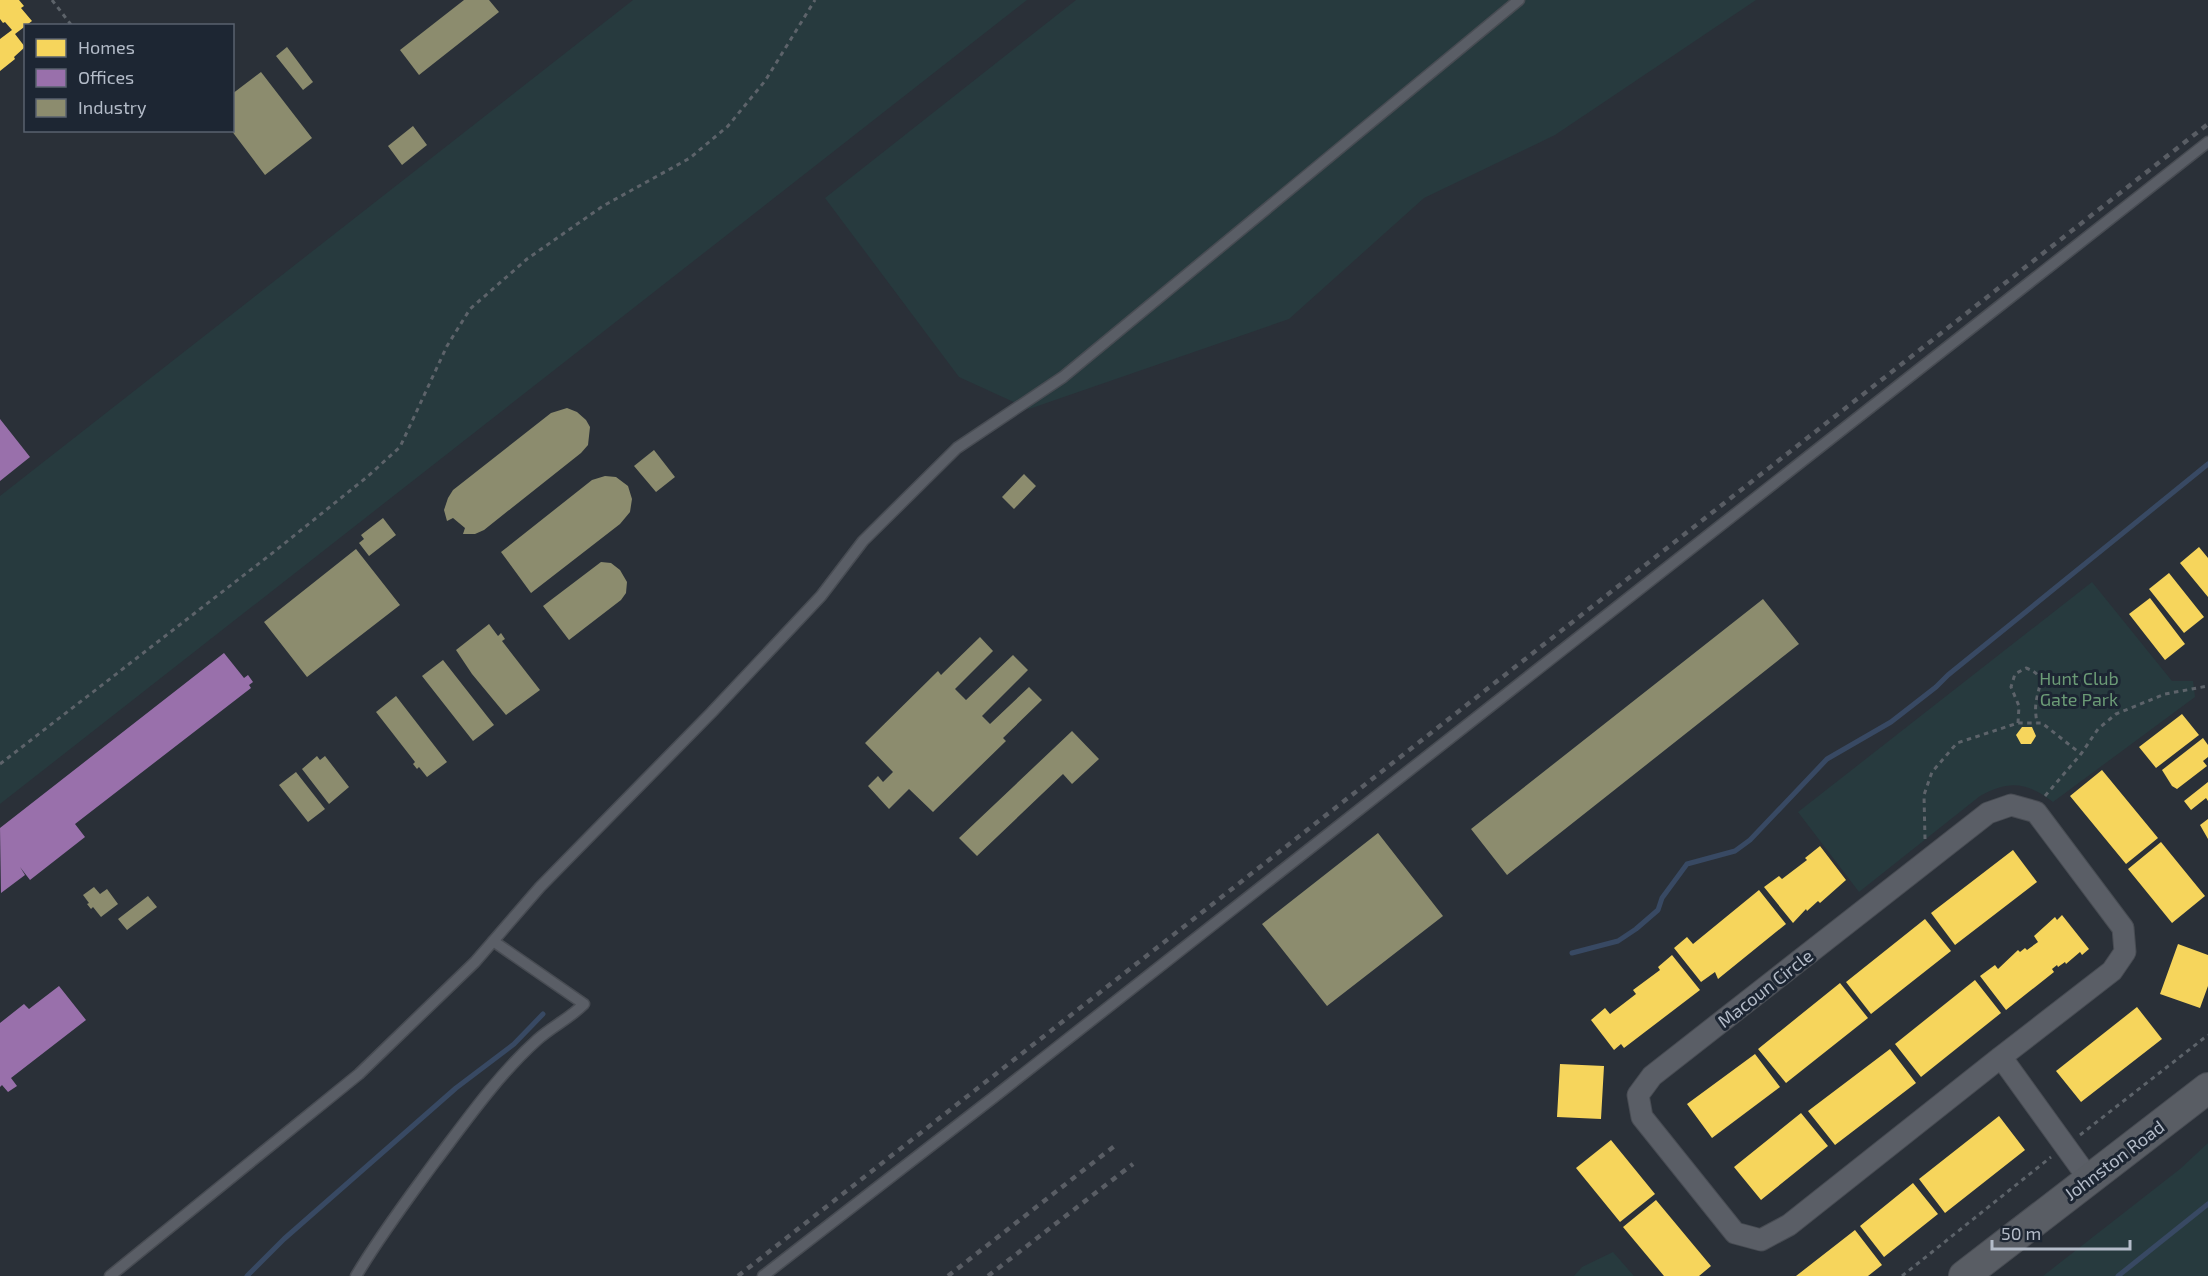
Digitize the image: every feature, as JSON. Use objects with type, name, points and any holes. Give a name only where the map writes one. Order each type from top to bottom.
[{"type":"street","name":"Macoun Circle","points":[[2011,805],[2036,812],[2123,928],[2125,952],[2112,971],[1789,1225],[1761,1240],[1735,1233],[1642,1117],[1638,1095],[1652,1076],[1867,910],[1928,858],[1988,813],[2011,805]]},
{"type":"street","points":[[2001,1057],[2089,1179]]},
{"type":"street","name":"Johnston Road","points":[[1964,1276],[2208,1088]]},
{"type":"lane","points":[[110,1276],[359,1074],[475,963],[540,887],[711,713],[821,596],[863,541],[957,448],[1063,377],[1519,0]]},
{"type":"lane","points":[[763,1276],[2208,142]]},
{"type":"lane","points":[[356,1276],[416,1188],[467,1119],[505,1073],[538,1039],[569,1019],[584,1005],[493,941]]},
{"type":"path","points":[[52,0],[70,24]]},
{"type":"path","points":[[0,765],[266,558],[367,477],[400,447],[447,346],[470,309],[527,259],[603,206],[690,158],[728,126],[765,81],[815,0]]},
{"type":"path","points":[[2018,723],[2019,706],[2011,687],[2015,674],[2026,668],[2036,672],[2040,679],[2036,704],[2037,723]]},
{"type":"path","points":[[2036,812],[2098,729],[2116,714],[2165,694],[2208,687]]},
{"type":"path","points":[[1928,858],[1925,846],[1924,795],[1932,771],[1957,743],[2018,723],[2042,723],[2081,754]]},
{"type":"green space","points":[[633,0],[1027,0],[0,804],[0,496]]},
{"type":"green space","points":[[1076,0],[1756,0],[1555,135],[1424,198],[1289,319],[1029,409],[959,377],[825,198]]},
{"type":"green space","name":"Hunt Club Gate Park","points":[[2092,582],[2172,681],[2193,681],[2195,697],[2053,802],[2035,790],[2018,786],[2000,787],[1980,796],[1859,892],[1798,812]]},
{"type":"green space","points":[[2208,1143],[2208,1276],[2043,1276],[2180,1169]]},
{"type":"green space","points":[[1613,1252],[1634,1276],[1574,1276],[1582,1267]]},
{"type":"building: Homes","points":[[0,0],[19,0],[24,6],[21,8],[32,21],[24,24],[24,27],[15,34],[24,48],[0,71],[0,39],[12,30],[0,19]]},
{"type":"building: Homes","points":[[2199,547],[2208,558],[2208,597],[2180,563]]},
{"type":"building: Homes","points":[[2169,573],[2204,617],[2184,633],[2149,589]]},
{"type":"building: Homes","points":[[2150,598],[2185,644],[2165,660],[2129,614]]},
{"type":"building: Homes","points":[[2182,714],[2199,735],[2156,768],[2139,747]]},
{"type":"building: Homes","points":[[2022,727],[2032,727],[2036,736],[2031,744],[2021,744],[2016,735]]},
{"type":"building: Homes","points":[[2203,738],[2208,745],[2208,757],[2203,761],[2207,766],[2177,789],[2172,786],[2162,770]]},
{"type":"building: Homes","points":[[2102,770],[2158,838],[2126,864],[2070,796]]},
{"type":"building: Homes","points":[[2208,782],[2208,801],[2206,798],[2191,810],[2184,801]]},
{"type":"building: Homes","points":[[2208,819],[2208,839],[2200,825]]},
{"type":"building: Homes","points":[[2161,842],[2205,896],[2172,923],[2128,869]]},
{"type":"building: Homes","points":[[1820,846],[1846,880],[1820,903],[1818,901],[1807,911],[1806,909],[1793,923],[1764,887],[1779,876],[1782,879],[1807,860],[1805,858]]},
{"type":"building: Homes","points":[[2013,850],[2037,882],[1955,945],[1931,913]]},
{"type":"building: Homes","points":[[1759,890],[1786,924],[1718,979],[1715,972],[1701,982],[1674,948],[1687,937],[1693,944]]},
{"type":"building: Homes","points":[[2062,915],[2089,949],[2082,955],[2080,952],[2066,964],[2065,962],[2058,967],[2057,965],[2052,969],[2054,972],[2006,1010],[1980,976],[1995,965],[1998,969],[2018,950],[2020,952],[2025,948],[2027,950],[2038,942],[2034,936],[2055,917],[2057,920]]},
{"type":"building: Homes","points":[[1925,919],[1951,951],[1871,1014],[1846,982]]},
{"type":"building: Homes","points":[[2178,944],[2208,955],[2208,986],[2200,1008],[2160,994]]},
{"type":"building: Homes","points":[[1672,955],[1700,990],[1624,1048],[1621,1044],[1614,1050],[1591,1020],[1605,1008],[1610,1014],[1636,994],[1633,990],[1660,970],[1658,967]]},
{"type":"building: Homes","points":[[1975,980],[2001,1013],[1921,1077],[1895,1044]]},
{"type":"building: Homes","points":[[1840,983],[1868,1018],[1786,1083],[1758,1049]]},
{"type":"building: Homes","points":[[2137,1007],[2162,1039],[2081,1102],[2056,1071]]},
{"type":"building: Homes","points":[[1890,1049],[1916,1083],[1835,1145],[1808,1111]]},
{"type":"building: Homes","points":[[1755,1054],[1780,1087],[1712,1138],[1687,1104]]},
{"type":"building: Homes","points":[[1560,1064],[1604,1066],[1601,1119],[1557,1117]]},
{"type":"building: Homes","points":[[1801,1113],[1828,1146],[1761,1200],[1734,1167]]},
{"type":"building: Homes","points":[[1999,1116],[2025,1150],[1945,1213],[1919,1179]]},
{"type":"building: Homes","points":[[1611,1140],[1655,1194],[1620,1222],[1576,1168]]},
{"type":"building: Homes","points":[[1913,1183],[1938,1214],[1884,1257],[1860,1226]]},
{"type":"building: Homes","points":[[1656,1200],[1711,1266],[1699,1276],[1664,1276],[1623,1227]]},
{"type":"building: Homes","points":[[1855,1230],[1882,1265],[1868,1276],[1796,1276]]},
{"type":"building: Offices","points":[[0,419],[30,457],[0,481]]},
{"type":"building: Offices","points":[[224,653],[244,678],[248,675],[253,682],[249,685],[251,688],[75,824],[85,837],[30,880],[20,867],[25,875],[1,893],[0,828]]},
{"type":"building: Offices","points":[[59,986],[86,1020],[11,1078],[17,1086],[8,1092],[2,1085],[0,1087],[0,1023],[24,1004],[29,1009]]},
{"type":"building: Industry","points":[[464,0],[489,0],[499,12],[419,75],[400,50]]},
{"type":"building: Industry","points":[[287,47],[313,82],[303,90],[276,56]]},
{"type":"building: Industry","points":[[261,72],[312,138],[265,175],[233,132],[234,92]]},
{"type":"building: Industry","points":[[413,126],[427,145],[402,165],[388,146]]},
{"type":"building: Industry","points":[[567,408],[577,412],[590,427],[588,445],[581,453],[484,530],[475,534],[463,534],[465,528],[453,518],[447,521],[444,510],[453,490],[551,413]]},
{"type":"building: Industry","points":[[654,450],[675,477],[656,492],[634,466]]},
{"type":"building: Industry","points":[[1024,474],[1036,486],[1014,509],[1002,497]]},
{"type":"building: Industry","points":[[605,476],[616,477],[628,486],[632,499],[630,512],[620,524],[531,593],[501,552],[592,480]]},
{"type":"building: Industry","points":[[383,518],[396,535],[369,556],[359,543],[364,539],[361,535]]},
{"type":"building: Industry","points":[[356,549],[400,605],[307,677],[264,622]]},
{"type":"building: Industry","points":[[601,562],[611,563],[620,570],[627,582],[626,593],[621,600],[569,640],[543,606]]},
{"type":"building: Industry","points":[[1763,599],[1799,644],[1507,875],[1471,829]]},
{"type":"building: Industry","points":[[489,624],[498,636],[501,633],[505,639],[502,641],[540,690],[506,715],[472,674],[456,650]]},
{"type":"building: Industry","points":[[980,637],[993,651],[955,689],[966,700],[1013,655],[1028,670],[982,716],[990,724],[1029,687],[1042,700],[1003,738],[1006,741],[933,812],[909,789],[889,809],[868,786],[878,776],[883,782],[893,772],[865,743],[938,671],[941,675]]},
{"type":"building: Industry","points":[[443,660],[494,725],[473,741],[422,676]]},
{"type":"building: Industry","points":[[396,696],[447,762],[427,777],[419,767],[417,769],[413,764],[415,762],[376,712]]},
{"type":"building: Industry","points":[[1072,731],[1099,759],[1072,784],[1063,774],[977,856],[959,838]]},
{"type":"building: Industry","points":[[317,756],[320,760],[325,756],[349,787],[329,804],[302,769]]},
{"type":"building: Industry","points":[[296,772],[325,809],[308,822],[279,785]]},
{"type":"building: Industry","points":[[1378,833],[1443,916],[1327,1006],[1262,924]]},
{"type":"building: Industry","points":[[94,887],[100,894],[107,889],[118,904],[101,917],[93,907],[91,909],[83,895]]},
{"type":"building: Industry","points":[[148,896],[157,907],[127,930],[118,919]]},
{"type":"waterway","points":[[1572,953],[1618,941],[1636,929],[1658,910],[1662,898],[1687,864],[1735,851],[1750,840],[1827,759],[1891,722],[2208,464]]},
{"type":"waterway","points":[[247,1276],[284,1239],[456,1088],[514,1044],[543,1014]]},
{"type":"waterway","points":[[2118,1276],[2208,1204]]},
{"type":"railway","points":[[738,1276],[2208,124]]},
{"type":"railway","points":[[948,1276],[1117,1144]]},
{"type":"railway","points":[[988,1276],[1133,1164]]}]
